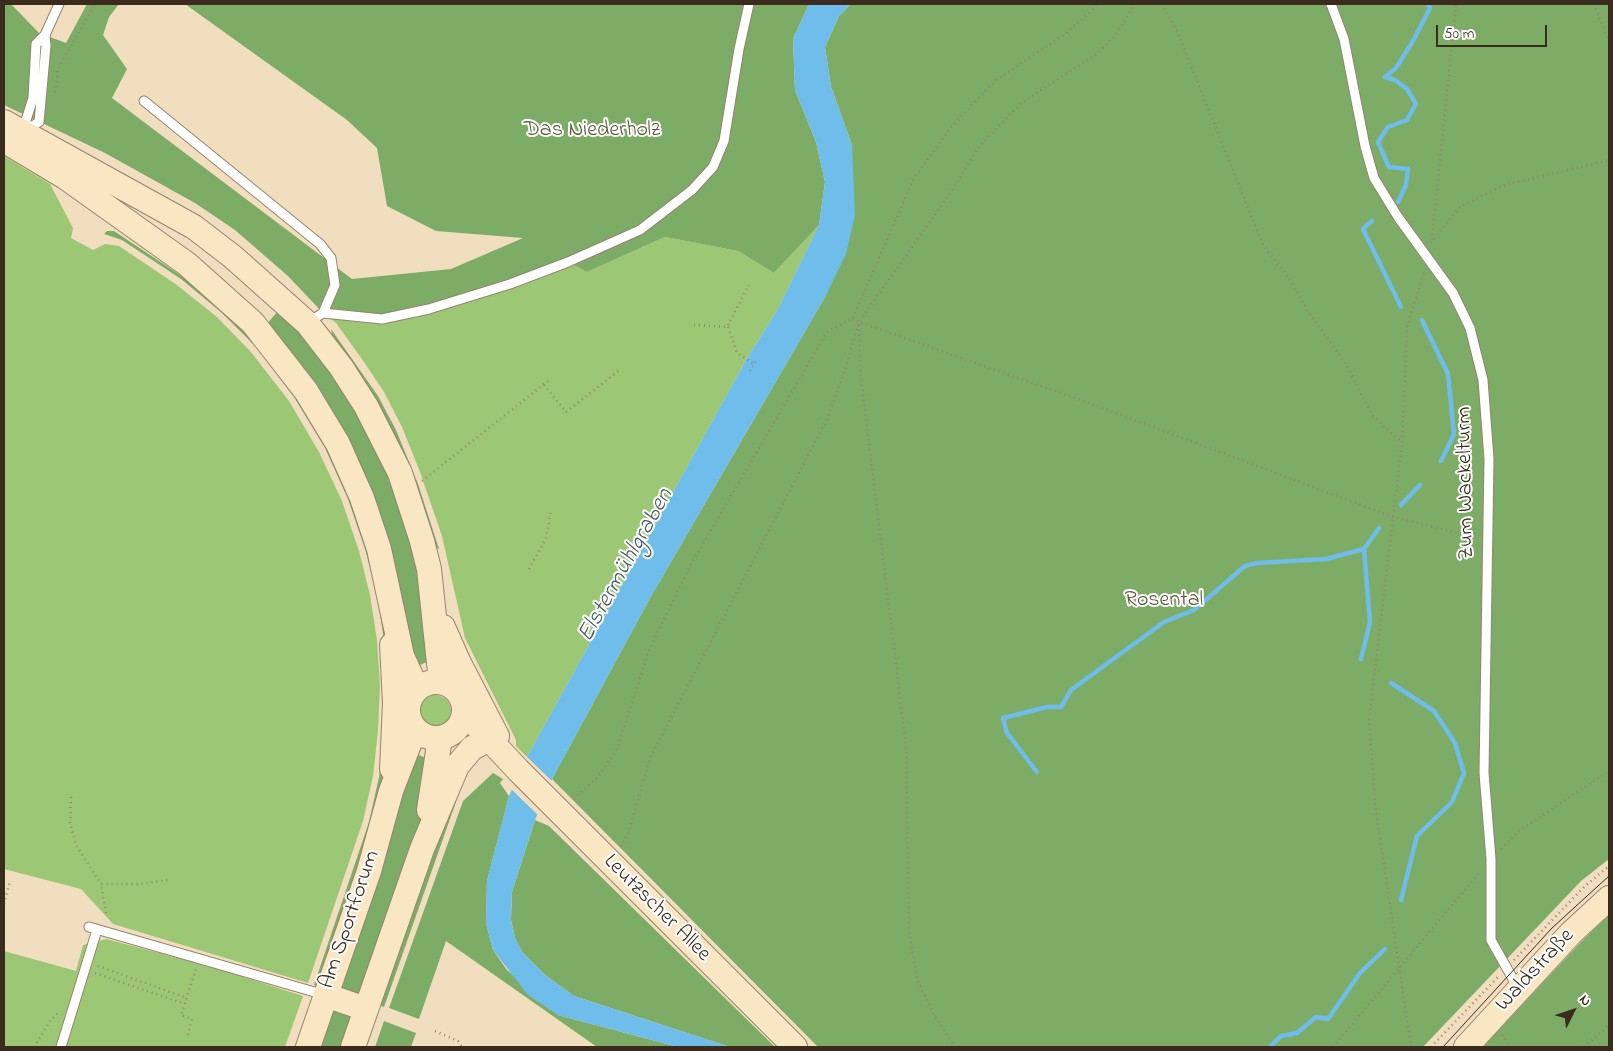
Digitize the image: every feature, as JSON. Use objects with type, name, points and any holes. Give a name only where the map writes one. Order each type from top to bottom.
[{"type":"main road","name":"Am Sportforum","points":[[10,133],[65,177],[116,202],[194,227],[233,257],[280,298],[315,318],[341,367],[366,406],[397,467],[407,494],[429,569],[441,682]]},
{"type":"main road","name":"Am Sportforum","points":[[116,202],[253,323],[306,391],[338,444],[362,498],[379,549],[402,656],[417,689]]},
{"type":"main road","points":[[253,323],[280,298]]},
{"type":"main road","name":"Leutzscher Allee","points":[[429,569],[448,639],[497,737],[518,770]]},
{"type":"main road","name":"Am Sportforum","points":[[389,601],[395,703],[390,791]]},
{"type":"main road","points":[[441,682],[449,685],[460,696],[453,727],[426,737],[415,729],[410,722],[408,704],[417,689],[424,684],[441,682]]},
{"type":"main road","name":"Am Sportforum","points":[[422,849],[453,727]]},
{"type":"main road","name":"Leutzscher Allee","points":[[453,727],[518,770]]},
{"type":"main road","name":"Leutzscher Allee","points":[[453,727],[518,770],[795,1047]]},
{"type":"main road","name":"Am Sportforum","points":[[308,1047],[369,870],[390,791],[415,729]]},
{"type":"main road","name":"Am Sportforum","points":[[353,1047],[422,849],[457,766],[472,748],[480,744]]},
{"type":"main road","name":"Waldstraße","points":[[1466,1047],[1571,932],[1609,898]]},
{"type":"main road","points":[[325,995],[366,1008]]},
{"type":"lane","points":[[10,133],[39,122],[46,46],[45,35],[59,4]]},
{"type":"lane","points":[[315,318],[382,318],[429,309],[510,284],[568,262],[640,230],[692,190],[713,167],[724,140],[738,48],[749,4]]},
{"type":"lane","name":"Zum Wackelturm","points":[[1331,4],[1344,39],[1365,146],[1374,178],[1398,217],[1428,256],[1452,293],[1470,328],[1484,380],[1489,459],[1484,773],[1490,859],[1491,940],[1519,990]]},
{"type":"lane","points":[[144,101],[320,244],[331,258],[335,286],[315,318]]},
{"type":"lane","points":[[61,1047],[87,962],[93,928],[325,995]]},
{"type":"path","points":[[58,69],[95,4]]},
{"type":"path","points":[[554,806],[597,778],[617,749],[649,650],[690,566],[828,332],[853,318],[913,180],[951,127],[996,80],[1065,34],[1093,10],[1096,4]]},
{"type":"path","points":[[611,864],[628,834],[650,758],[828,417],[844,373],[859,322],[953,189],[978,148],[1021,104],[1097,54],[1115,36],[1135,4]]},
{"type":"path","points":[[1162,4],[1177,31],[1264,245],[1346,364],[1372,415],[1402,443]]},
{"type":"path","points":[[1411,1047],[1375,804],[1369,720],[1402,443],[1407,328],[1422,285],[1432,241],[1456,4]]},
{"type":"path","points":[[1594,4],[1609,41]]},
{"type":"path","points":[[1432,241],[1460,207],[1502,186],[1609,160]]},
{"type":"path","points":[[749,285],[727,326],[737,354],[754,364]]},
{"type":"path","points":[[853,318],[859,322],[1092,404],[1393,517],[1467,534],[1488,531]]},
{"type":"path","points":[[859,322],[860,369],[906,748],[909,933],[918,981],[934,1015],[955,1047]]},
{"type":"path","points":[[694,325],[727,326]]},
{"type":"path","points":[[750,371],[757,359]]},
{"type":"path","points":[[544,385],[566,412],[621,370]]},
{"type":"path","points":[[407,494],[548,381]]},
{"type":"path","points":[[529,569],[546,539],[551,510]]},
{"type":"path","points":[[1333,1047],[1490,859],[1519,831],[1609,771]]},
{"type":"path","points":[[71,797],[70,822],[76,845],[100,884],[106,913]]},
{"type":"path","points":[[1431,1047],[1585,886],[1609,866]]},
{"type":"path","points":[[100,884],[140,884],[168,880]]},
{"type":"path","points":[[4,904],[10,882]]},
{"type":"path","points":[[188,1035],[192,1019],[181,1015],[200,958]]},
{"type":"path","points":[[87,962],[187,998]]},
{"type":"path","points":[[34,1047],[50,1021],[95,973],[185,1004]]},
{"type":"path","points":[[1584,1047],[1609,1025]]},
{"type":"path","points":[[434,1031],[458,1041],[462,1047]]},
{"type":"green space","name":"Das Niederholz","points":[[4,4],[11,4],[39,33],[66,43],[87,4],[119,4],[109,17],[103,35],[127,69],[112,98],[352,279],[451,269],[523,238],[436,231],[387,206],[377,148],[347,120],[185,4],[809,4],[793,39],[795,90],[816,142],[825,182],[819,225],[774,273],[738,251],[665,237],[587,272],[568,262],[510,284],[382,319],[323,313],[288,276],[235,230],[195,203],[105,153],[4,105]]},
{"type":"green space","name":"Rosental","points":[[851,4],[1609,4],[1609,859],[1581,881],[1423,1047],[818,1047],[552,779],[650,598],[825,297],[852,145],[831,87],[825,47],[839,16]]},
{"type":"green space","points":[[4,156],[50,184],[73,228],[71,238],[93,250],[105,244],[119,246],[177,285],[217,317],[251,352],[289,401],[319,452],[342,501],[359,551],[370,595],[377,640],[380,686],[378,731],[373,776],[363,821],[308,983],[113,924],[81,889],[4,869]]},
{"type":"green space","points":[[819,225],[779,307],[746,360],[527,757],[516,746],[516,740],[465,638],[442,536],[402,427],[384,392],[364,362],[336,323],[323,313],[568,262],[587,272],[665,237],[738,251],[774,273]]},
{"type":"green space","points":[[107,231],[114,231],[183,277],[224,310],[258,345],[297,395],[328,447],[352,498],[369,548],[387,639],[388,732],[382,778],[372,823],[354,883],[317,986],[314,985],[369,822],[379,777],[385,732],[384,640],[377,594],[365,549],[348,499],[325,448],[294,397],[256,347],[221,312],[181,279],[122,240],[104,234]]},
{"type":"green space","points":[[288,310],[375,434],[417,552],[435,661],[424,663],[413,669],[388,559],[266,325],[278,311]]},
{"type":"green space","points":[[331,329],[378,396],[396,430],[418,484],[439,549],[434,546],[355,367],[332,335]]},
{"type":"green space","points":[[435,695],[447,699],[451,711],[447,723],[435,727],[423,723],[419,711],[423,699]]},
{"type":"green space","points":[[411,752],[431,760],[421,820],[412,857],[360,996],[342,991],[337,981]]},
{"type":"green space","points":[[493,773],[503,779],[500,783],[509,796],[487,881],[486,923],[493,950],[507,970],[558,1015],[678,1047],[597,1047],[446,941],[419,1019],[389,1008],[463,801]]},
{"type":"green space","points":[[451,797],[457,799],[384,1007],[379,1005]]},
{"type":"green space","points":[[535,820],[549,826],[775,1047],[730,1047],[574,996],[545,975],[523,953],[515,938],[511,920],[512,892]]},
{"type":"green space","points":[[1609,915],[1609,1047],[1483,1047],[1581,942]]},
{"type":"green space","points":[[106,939],[212,967],[303,996],[285,1047],[4,1047],[4,951],[76,971],[83,945]]},
{"type":"green space","points":[[334,1009],[354,1019],[346,1047],[314,1047]]},
{"type":"green space","points":[[384,1021],[416,1033],[411,1047],[375,1047]]},
{"type":"water","points":[[809,4],[851,4],[839,16],[825,47],[831,87],[852,145],[855,215],[846,254],[825,297],[650,598],[552,779],[535,820],[512,892],[511,920],[515,938],[523,953],[545,975],[574,996],[730,1047],[678,1047],[558,1015],[528,995],[493,950],[486,923],[487,881],[509,796],[527,757],[746,360],[779,307],[819,225],[825,182],[816,142],[795,90],[793,39]]},
{"type":"pier","points":[[525,755],[553,782],[539,816],[510,788]]},
{"type":"waterway","points":[[1398,202],[1406,185],[1408,169],[1389,167],[1378,142],[1388,127],[1407,120],[1416,104],[1407,89],[1395,80],[1385,77],[1396,68],[1413,41],[1430,8],[1428,4]]},
{"type":"waterway","points":[[1372,221],[1363,229],[1401,307]]},
{"type":"waterway","points":[[1422,320],[1448,374],[1454,434],[1441,461]]},
{"type":"waterway","points":[[1401,505],[1420,485]]},
{"type":"waterway","points":[[1361,659],[1370,622],[1364,549],[1379,528]]},
{"type":"waterway","points":[[1037,772],[1007,733],[1003,718],[1047,707],[1061,707],[1071,690],[1164,622],[1194,610],[1245,566],[1257,563],[1326,559],[1364,549]]},
{"type":"waterway","points":[[1391,683],[1434,711],[1455,743],[1464,773],[1452,802],[1417,836],[1401,900]]},
{"type":"waterway","points":[[1270,1047],[1281,1036],[1297,1033],[1316,1017],[1328,1019],[1360,973],[1385,949]]},
{"type":"tram line","points":[[1443,1047],[1552,928],[1609,876]]},
{"type":"water label","name":"Elstermühlgraben","points":[[627,566]]}]
